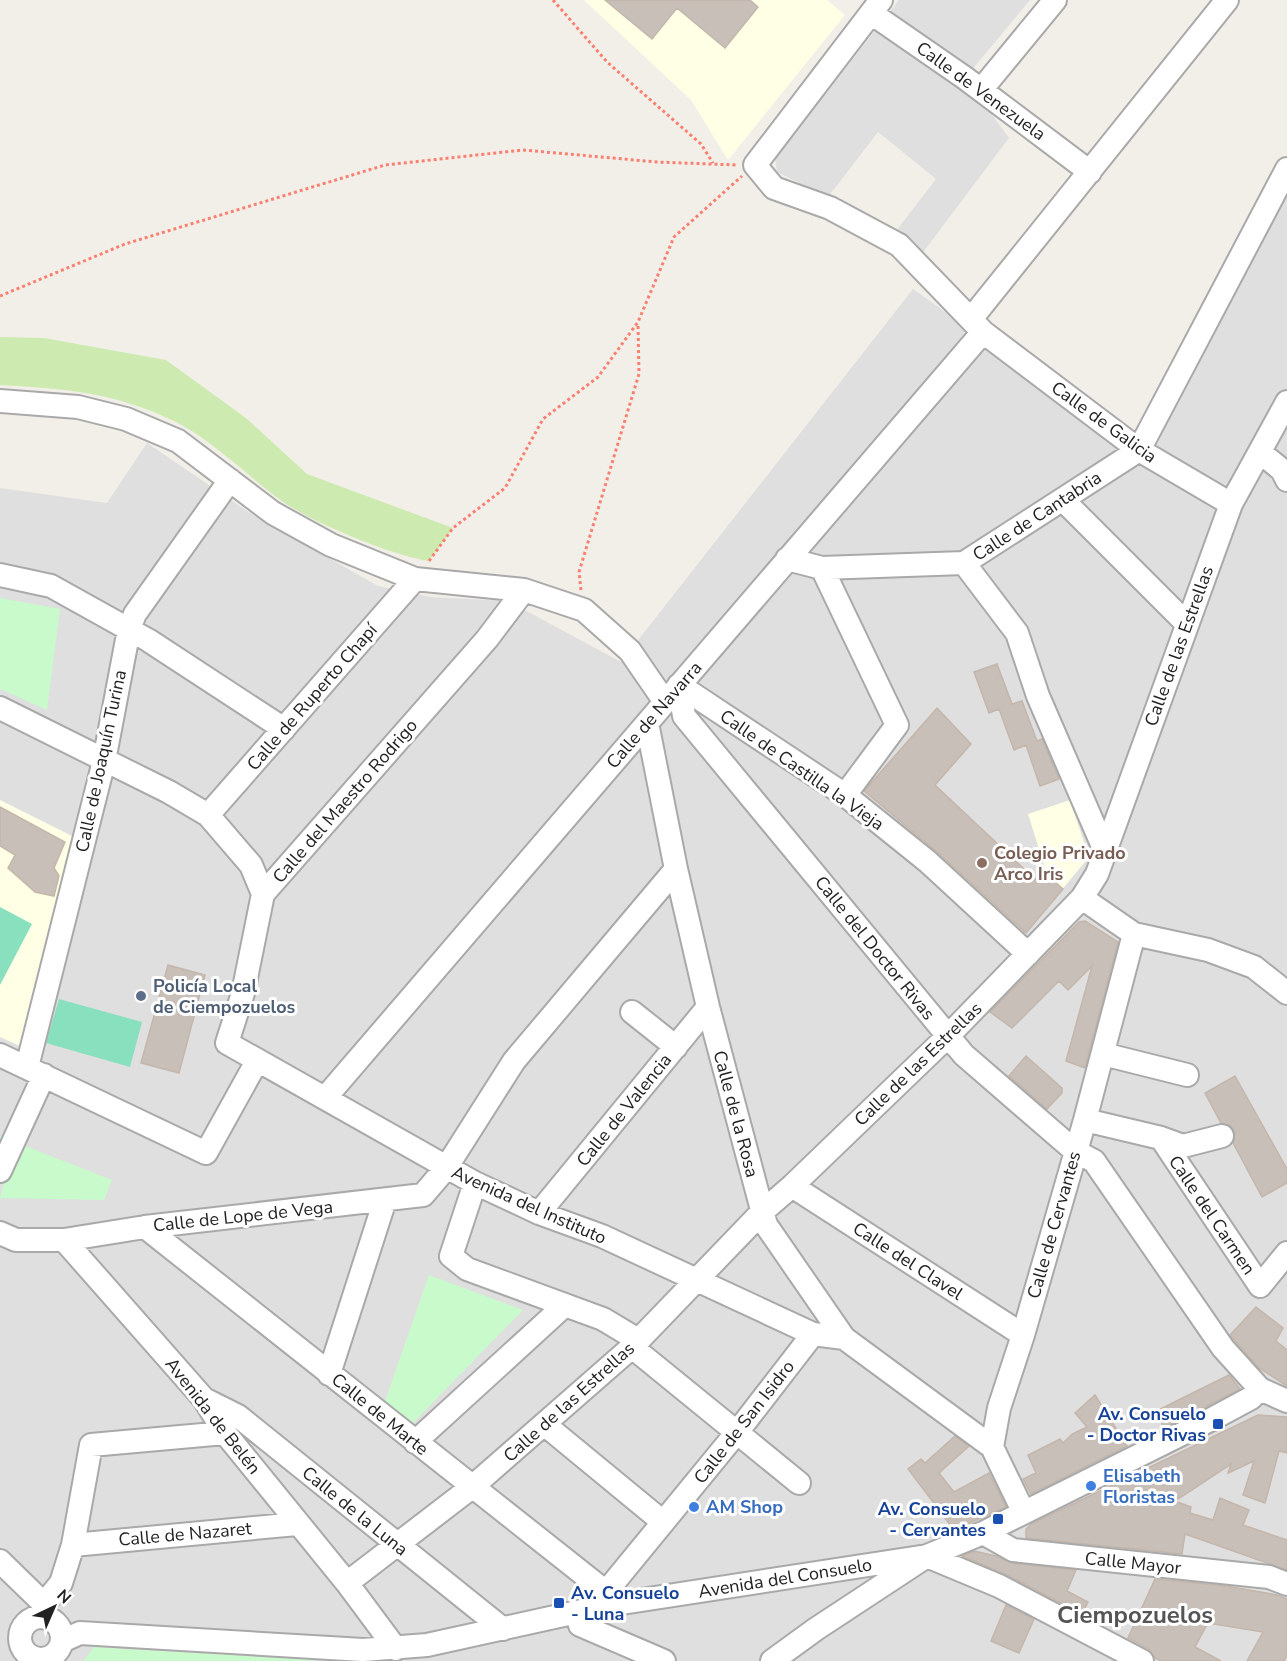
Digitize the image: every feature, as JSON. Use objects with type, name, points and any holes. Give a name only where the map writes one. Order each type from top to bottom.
[{"type":"street","points":[[981,90],[1055,0]]},
{"type":"street","name":"Calle de Navarra","points":[[325,1098],[787,559],[977,326],[1090,172],[1227,0]]},
{"type":"street","points":[[754,165],[876,6]]},
{"type":"street","name":"Calle de Venezuela","points":[[876,6],[981,90],[1090,172]]},
{"type":"street","name":"Calle de Galicia","points":[[754,165],[774,188],[830,208],[899,246],[977,326],[1139,450],[1231,504]]},
{"type":"street","points":[[1139,450],[1287,168]]},
{"type":"street","points":[[0,401],[78,407],[126,419],[178,441],[273,513],[331,545],[415,579],[524,590],[584,610],[630,651],[672,694]]},
{"type":"street","name":"Calle de las Estrellas","points":[[347,1583],[472,1487],[635,1343],[762,1212],[948,1036],[1082,898],[1097,874],[1231,504],[1287,402]]},
{"type":"street","name":"Calle de Cantabria","points":[[787,559],[822,568],[964,563],[1139,450]]},
{"type":"street","points":[[1261,453],[1282,470],[1287,480]]},
{"type":"street","name":"Calle de Joaquín Turina","points":[[0,1172],[36,1071],[104,761],[129,629],[135,614],[230,480]]},
{"type":"street","points":[[1063,500],[1186,623]]},
{"type":"street","points":[[964,563],[1017,633],[1038,696],[1105,850]]},
{"type":"street","points":[[822,568],[897,725],[845,795]]},
{"type":"street","points":[[0,574],[51,586],[129,629],[284,729]]},
{"type":"street","name":"Calle de Ruperto Chapí","points":[[208,815],[415,579]]},
{"type":"street","name":"Calle del Maestro Rodrigo","points":[[227,1043],[243,993],[263,894],[487,639],[524,590]]},
{"type":"street","name":"Calle de Castilla la Vieja","points":[[672,694],[742,727],[845,795],[927,861],[1028,954]]},
{"type":"street","name":"Calle del Doctor Rivas","points":[[672,694],[684,716],[963,1055],[1075,1151],[1094,1161],[1223,1348],[1260,1389],[1287,1401]]},
{"type":"street","points":[[0,708],[208,815],[251,865],[263,894]]},
{"type":"street","name":"Calle de la Rosa","points":[[647,723],[676,868],[708,1008],[766,1225],[844,1338]]},
{"type":"street","points":[[717,755],[742,727]]},
{"type":"street","points":[[446,1168],[514,1061],[676,868]]},
{"type":"street","points":[[1082,898],[1134,934],[1208,950],[1254,967],[1287,993]]},
{"type":"street","name":"Calle de Cervantes","points":[[992,1447],[999,1408],[1023,1335],[1085,1120],[1134,934]]},
{"type":"street","name":"Calle de Valencia","points":[[539,1213],[708,1008]]},
{"type":"street","points":[[632,1012],[676,1047]]},
{"type":"street","name":"Avenida del Instituto","points":[[227,1043],[475,1183],[539,1213],[602,1236],[813,1334],[844,1338]]},
{"type":"street","points":[[0,1054],[206,1153],[257,1060]]},
{"type":"street","points":[[1103,1054],[1187,1075]]},
{"type":"street","name":"Calle del Carmen","points":[[1085,1120],[1161,1138],[1183,1146],[1222,1136]]},
{"type":"street","name":"Calle del Carmen","points":[[1161,1138],[1260,1287],[1287,1253]]},
{"type":"street","name":"Calle de Lope de Vega","points":[[64,1240],[146,1227],[423,1195],[446,1168]]},
{"type":"street","points":[[475,1183],[451,1256],[467,1269],[603,1319],[635,1343],[799,1483]]},
{"type":"street","name":"Calle del Clavel","points":[[792,1186],[1023,1335]]},
{"type":"street","points":[[329,1374],[385,1200]]},
{"type":"street","name":"Calle de Marte","points":[[146,1227],[472,1487],[607,1599]]},
{"type":"street","points":[[0,1233],[16,1240],[64,1240]]},
{"type":"street","name":"Avenida de Belén","points":[[64,1240],[204,1399],[225,1433],[347,1583],[396,1649]]},
{"type":"street","points":[[415,1442],[565,1305]]},
{"type":"street","name":"Calle de San Isidro","points":[[607,1599],[663,1522],[738,1431],[813,1334]]},
{"type":"street","points":[[844,1338],[992,1447],[1023,1511]]},
{"type":"street","name":"Avenida del Consuelo","points":[[54,1655],[80,1633],[330,1654],[396,1649],[433,1653],[503,1629],[577,1612],[607,1599],[927,1556],[983,1533],[1023,1511],[1212,1419],[1251,1398],[1260,1389]]},
{"type":"street","name":"Calle de la Luna","points":[[204,1399],[238,1416],[503,1629]]},
{"type":"street","points":[[544,1424],[663,1522]]},
{"type":"street","points":[[0,1561],[44,1611],[60,1629],[54,1655],[36,1659],[10,1637],[44,1611],[61,1583],[73,1545],[91,1445],[225,1433]]},
{"type":"street","name":"Calle de Nazaret","points":[[73,1545],[297,1524]]},
{"type":"street","name":"Calle Mayor","points":[[983,1533],[1013,1550],[1269,1577],[1287,1584]]},
{"type":"street","points":[[772,1661],[842,1610],[927,1556],[999,1586],[1142,1661]]},
{"type":"street","points":[[577,1612],[580,1625],[664,1661]]},
{"type":"path","points":[[553,0],[607,62],[701,144],[713,164]]},
{"type":"path","points":[[0,296],[124,244],[385,165],[523,150],[657,162],[754,165]]},
{"type":"path","points":[[415,579],[453,528],[505,488],[543,418],[598,377],[638,322],[674,237],[754,165]]},
{"type":"path","points":[[584,610],[579,572],[639,374],[638,322]]},
{"type":"shaded area","points":[[584,0],[827,0],[845,15],[728,160],[691,100]]},
{"type":"shaded area","points":[[899,0],[1030,0],[965,78],[1009,138],[921,255],[896,231],[936,179],[878,132],[828,197],[777,172],[775,158]]},
{"type":"shaded area","points":[[1287,169],[1287,1661],[0,1661],[0,488],[107,503],[147,443],[253,515],[378,586],[431,597],[508,601],[621,662],[913,289],[1139,450]]},
{"type":"shaded area","name":"Colegio Privado Arco Iris","points":[[946,796],[1036,878],[1045,868],[1028,814],[1070,800],[1089,857],[1026,933],[913,833]]},
{"type":"shaded area","points":[[0,800],[74,837],[24,1048],[0,1037]]},
{"type":"green space","points":[[0,337],[44,338],[166,360],[246,418],[307,474],[453,528],[429,561],[395,553],[354,537],[296,510],[204,439],[154,412],[111,398],[90,394],[0,385]]},
{"type":"green space","points":[[0,598],[60,609],[47,710],[0,689]]},
{"type":"green space","points":[[0,907],[32,924],[0,985]]},
{"type":"green space","points":[[59,999],[142,1022],[130,1067],[46,1043]]},
{"type":"green space","points":[[0,1136],[112,1180],[104,1200],[0,1198],[8,1168],[0,1165]]},
{"type":"green space","points":[[429,1275],[523,1310],[409,1427],[383,1407]]},
{"type":"green space","points":[[94,1647],[315,1660],[315,1661],[83,1661]]},
{"type":"building","points":[[605,0],[750,0],[758,7],[725,48],[677,8],[652,39]]},
{"type":"building","points":[[997,664],[1012,704],[1022,701],[1037,741],[1042,739],[1059,779],[1040,786],[1026,745],[1014,750],[999,709],[989,713],[974,672]]},
{"type":"building","points":[[937,708],[971,744],[935,785],[1035,879],[1043,871],[1063,889],[1026,933],[936,851],[864,791]]},
{"type":"building","points":[[0,807],[65,842],[54,868],[59,876],[54,896],[35,892],[8,868],[15,855],[0,846]]},
{"type":"building","points":[[1085,921],[1118,942],[1085,1068],[1066,1061],[1092,966],[1068,990],[1059,981],[1012,1028],[990,1012],[1079,922]]},
{"type":"building","points":[[168,965],[205,975],[179,1073],[141,1063]]},
{"type":"building","points":[[1026,1056],[1062,1088],[1062,1093],[1047,1109],[1009,1076]]},
{"type":"building","points":[[1235,1076],[1287,1169],[1287,1183],[1262,1197],[1233,1143],[1235,1132],[1231,1126],[1221,1123],[1205,1093]]},
{"type":"building","points":[[1256,1307],[1283,1328],[1276,1341],[1287,1350],[1287,1386],[1259,1368],[1230,1335]]},
{"type":"building","points":[[1229,1375],[1240,1389],[1164,1428],[1156,1411]]},
{"type":"building","points":[[1095,1395],[1127,1446],[1031,1494],[1023,1479],[1036,1473],[1028,1455],[1060,1439],[1063,1443],[1072,1434],[1087,1427],[1075,1413]]},
{"type":"building","points":[[1258,1415],[1287,1417],[1287,1453],[1279,1451],[1265,1503],[1243,1495],[1254,1461],[1228,1473],[1231,1464],[1175,1501],[1191,1507],[1190,1513],[1213,1520],[1220,1498],[1249,1510],[1243,1525],[1287,1540],[1287,1570],[1185,1534],[1182,1554],[1026,1538],[1026,1529],[1031,1524]]},
{"type":"building","points":[[955,1436],[969,1446],[939,1473],[954,1492],[989,1473],[1006,1507],[954,1530],[908,1469],[921,1459],[925,1463]]},
{"type":"building","points":[[974,1551],[996,1556],[1012,1563],[1076,1570],[1067,1591],[1088,1602],[1082,1614],[1005,1574],[962,1556]]},
{"type":"building","points":[[1155,1579],[1226,1586],[1277,1595],[1287,1599],[1287,1655],[1284,1661],[1247,1661],[1263,1632],[1208,1623],[1195,1647],[1221,1661],[1161,1661],[1155,1658],[1149,1649],[1128,1638]]},
{"type":"building","points":[[1006,1605],[1034,1619],[1019,1653],[991,1641]]},
{"type":"place","name":"Colegio Privado Arco Iris","points":[[982,863]]},
{"type":"place","name":"Policía Local de Ciempozuelos","points":[[141,996]]},
{"type":"place","name":"Av. Consuelo - Doctor Rivas","points":[[1218,1424]]},
{"type":"place","name":"Elisabeth Floristas","points":[[1091,1486]]},
{"type":"place","name":"AM Shop","points":[[694,1507]]},
{"type":"place","name":"Av. Consuelo - Cervantes","points":[[998,1519]]},
{"type":"place","name":"Av. Consuelo - Luna","points":[[559,1603]]},
{"type":"district","name":"Ciempozuelos","points":[[1135,1615]]}]
